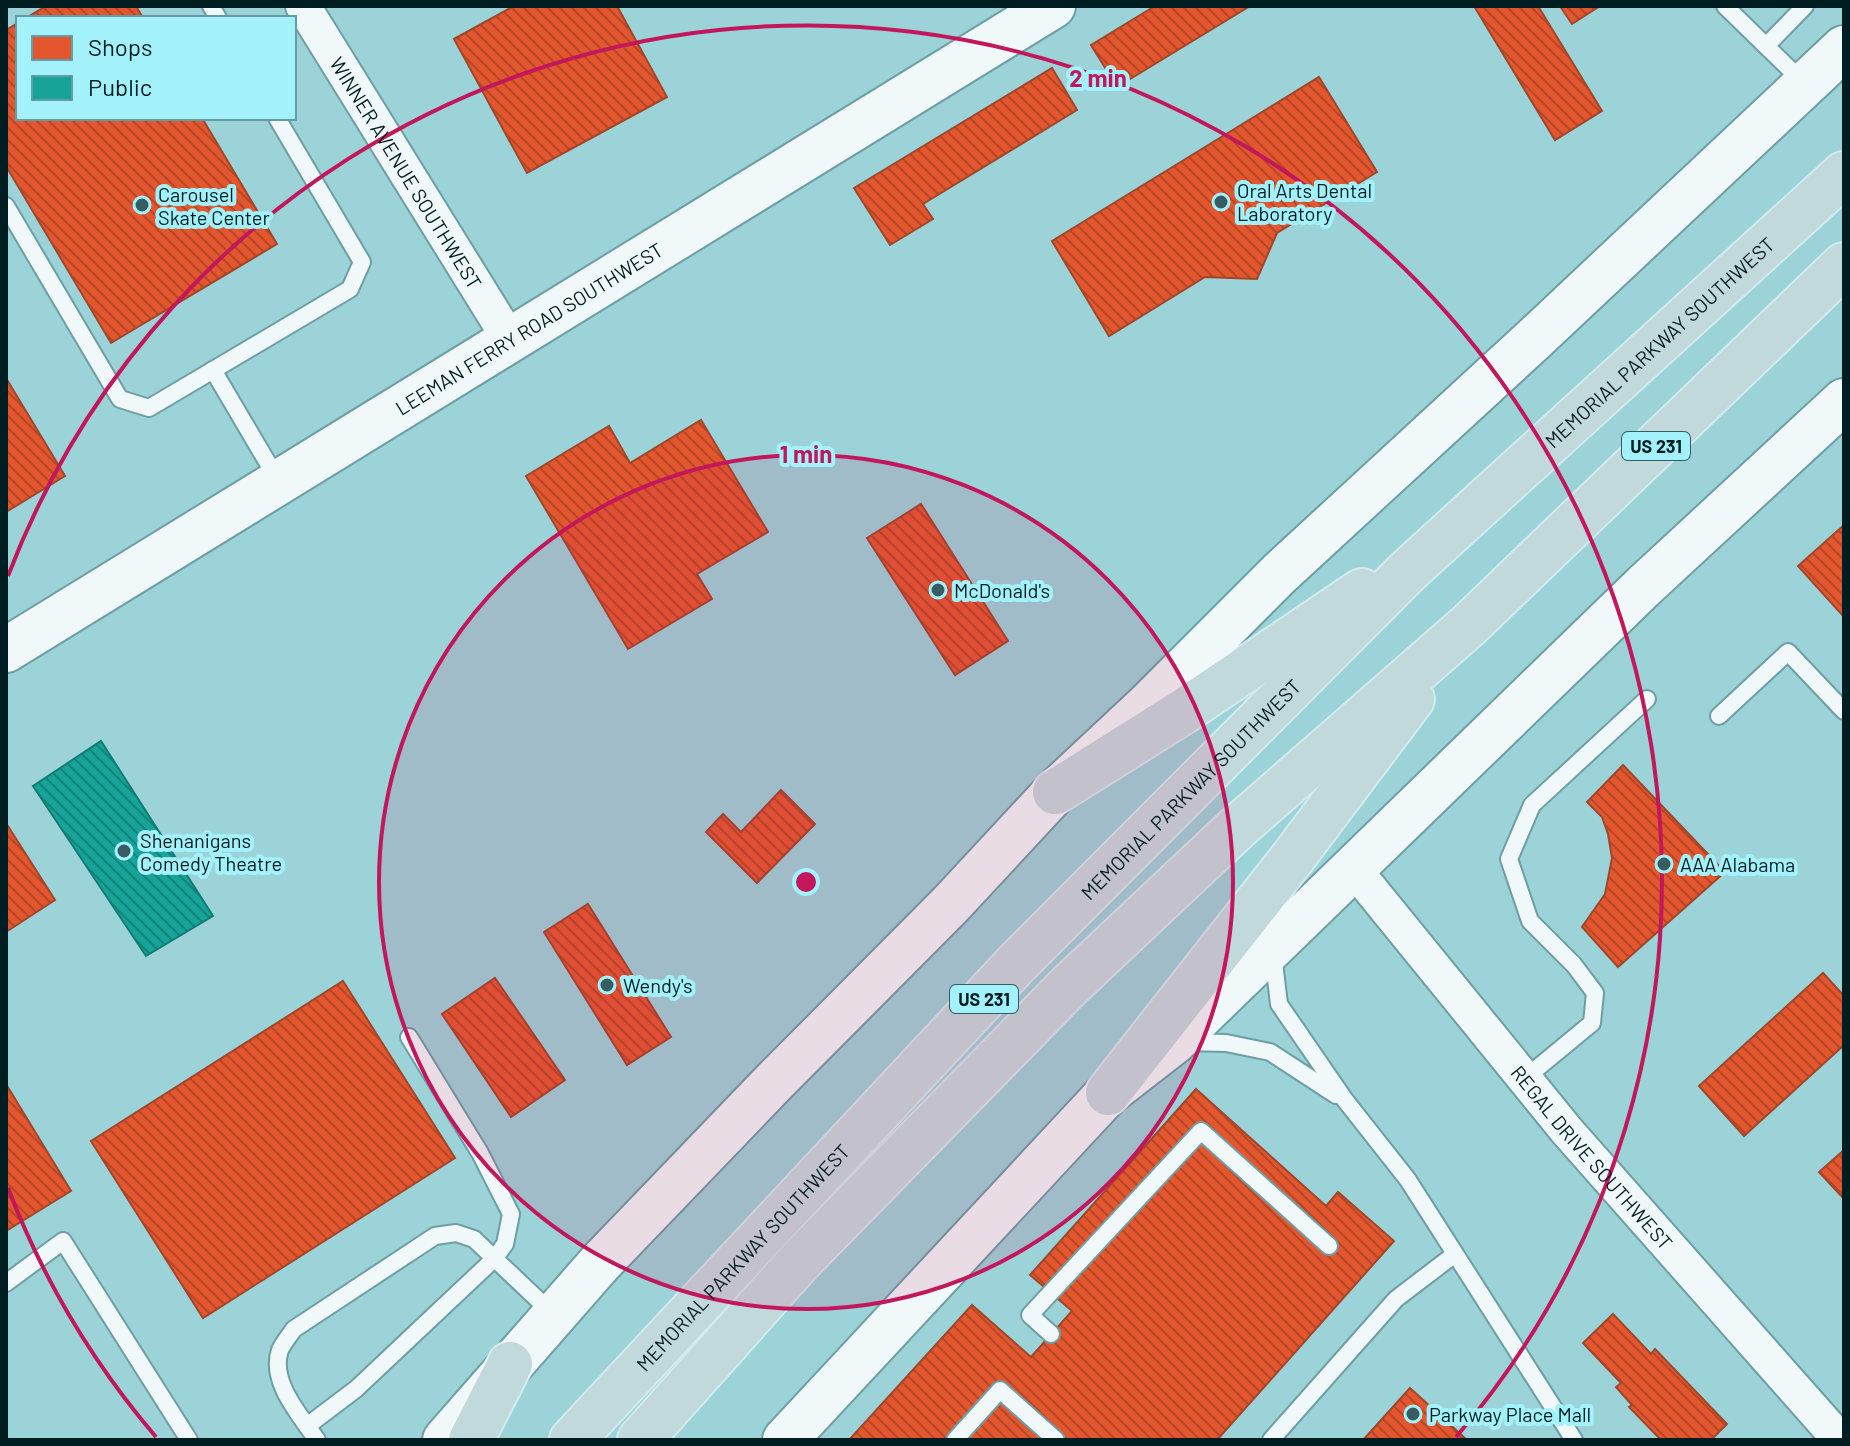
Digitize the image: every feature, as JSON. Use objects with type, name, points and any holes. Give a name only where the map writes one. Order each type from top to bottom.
[{"type":"highway","name":"MEMORIAL PARKWAY SOUTHWEST","points":[[572,1440],[1017,963],[1408,571],[1844,174]]},
{"type":"highway","name":"US 231","points":[[640,1440],[798,1263],[1068,987],[1237,828],[1468,626],[1844,265]]},
{"type":"highway","points":[[1055,792],[1184,711],[1357,594],[1408,571]]},
{"type":"highway","points":[[1108,1093],[1303,844],[1468,626]]},
{"type":"highway","points":[[471,1440],[510,1364]]},
{"type":"main road","name":"LEEMAN FERRY ROAD SOUTHWEST","points":[[6,650],[1053,6]]},
{"type":"main road","points":[[445,1440],[555,1315],[774,1082],[951,904],[1055,792],[1148,705],[1280,573],[1844,48]]},
{"type":"main road","points":[[785,1440],[1108,1093],[1175,1041],[1644,586],[1844,401]]},
{"type":"street","name":"WINNER AVENUE SOUTHWEST","points":[[303,6],[510,340]]},
{"type":"street","name":"REGAL DRIVE SOUTHWEST","points":[[1354,869],[1567,1131],[1840,1440]]},
{"type":"lane","points":[[1725,6],[1805,84]]},
{"type":"lane","points":[[1766,46],[1805,6]]},
{"type":"lane","points":[[6,206],[120,399],[149,408],[350,289],[362,262],[278,120]]},
{"type":"lane","points":[[213,370],[279,482]]},
{"type":"lane","points":[[1719,716],[1788,652],[1844,711]]},
{"type":"lane","points":[[1524,1079],[1592,1023],[1595,993],[1574,965],[1530,921],[1509,859],[1532,805],[1647,699]]},
{"type":"lane","points":[[1273,948],[1279,1004],[1345,1100],[1408,1180],[1574,1440]]},
{"type":"lane","points":[[409,1037],[480,1153],[511,1214],[505,1244],[494,1259],[312,1433],[286,1395],[279,1373],[280,1351],[294,1329],[435,1236],[456,1233],[474,1239],[494,1259],[555,1315]]},
{"type":"lane","points":[[1175,1041],[1226,1043],[1270,1052],[1345,1100]]},
{"type":"lane","points":[[1051,1334],[1030,1315],[1201,1131],[1329,1246]]},
{"type":"lane","points":[[6,1283],[63,1241],[189,1440]]},
{"type":"lane","points":[[1271,1440],[1396,1299],[1455,1254]]},
{"type":"lane","points":[[955,1440],[1000,1390],[1056,1440]]},
{"type":"building: Shops","points":[[46,6],[136,6],[142,16],[29,16]]},
{"type":"building: Shops","points":[[514,6],[617,6],[667,97],[527,173],[454,39]]},
{"type":"building: Shops","points":[[1155,6],[1250,6],[1117,87],[1091,45]]},
{"type":"building: Shops","points":[[1474,6],[1538,6],[1602,111],[1555,140]]},
{"type":"building: Shops","points":[[1560,6],[1600,6],[1572,24]]},
{"type":"building: Shops","name":"Carousel Skate Center","points":[[16,24],[16,120],[203,120],[277,244],[111,343],[6,166],[6,30]]},
{"type":"building: Shops","points":[[1052,68],[1077,110],[923,204],[933,219],[890,245],[854,188]]},
{"type":"building: Shops","name":"Oral Arts Dental Laboratory","points":[[1319,77],[1377,172],[1277,233],[1257,279],[1205,277],[1109,336],[1052,241]]},
{"type":"building: Shops","points":[[6,378],[65,476],[6,512]]},
{"type":"building: Shops","points":[[701,420],[768,532],[697,574],[712,599],[628,649],[526,476],[609,426],[630,463]]},
{"type":"building: Shops","name":"McDonald's","points":[[921,504],[1008,641],[955,675],[867,538]]},
{"type":"building: Shops","points":[[1844,525],[1844,617],[1798,566]]},
{"type":"building: Shops","name":"AAA Alabama","points":[[1623,765],[1725,872],[1618,967],[1582,927],[1605,894],[1612,858],[1602,817],[1587,802]]},
{"type":"building: Shops","points":[[781,790],[815,824],[757,883],[706,832],[723,814],[741,832]]},
{"type":"building: Shops","points":[[6,823],[55,900],[6,932]]},
{"type":"building: Shops","name":"Wendy's","points":[[588,904],[671,1037],[627,1065],[544,932]]},
{"type":"building: Shops","points":[[1823,973],[1844,996],[1844,1045],[1744,1136],[1699,1086]]},
{"type":"building: Shops","points":[[495,978],[565,1080],[511,1117],[442,1014]]},
{"type":"building: Shops","points":[[343,981],[455,1158],[203,1318],[91,1141]]},
{"type":"building: Shops","points":[[6,1084],[71,1191],[6,1231]]},
{"type":"building: Shops","points":[[1196,1089],[1326,1206],[1338,1192],[1394,1241],[1217,1440],[849,1440],[972,1305],[1031,1357],[1072,1311],[1030,1275]]},
{"type":"building: Shops","points":[[1844,1150],[1844,1199],[1819,1172]]},
{"type":"building: Shops","points":[[1613,1314],[1651,1354],[1655,1349],[1727,1424],[1711,1440],[1661,1440],[1629,1407],[1632,1405],[1616,1387],[1621,1383],[1583,1343]]},
{"type":"building: Shops","name":"Parkway Place Mall","points":[[1410,1388],[1467,1440],[1363,1440]]},
{"type":"building: Public","name":"Shenanigans Comedy Theatre","points":[[101,741],[213,916],[146,956],[33,786]]},
{"type":"place","name":"Oral Arts Dental Laboratory","points":[[1221,202]]},
{"type":"place","name":"Carousel Skate Center","points":[[142,205]]},
{"type":"place","name":"McDonald's","points":[[938,590]]},
{"type":"place","name":"Shenanigans Comedy Theatre","points":[[124,851]]},
{"type":"place","name":"AAA Alabama","points":[[1664,864]]},
{"type":"place","name":"Wendy's","points":[[607,985]]},
{"type":"place","name":"Parkway Place Mall","points":[[1413,1414]]}]
